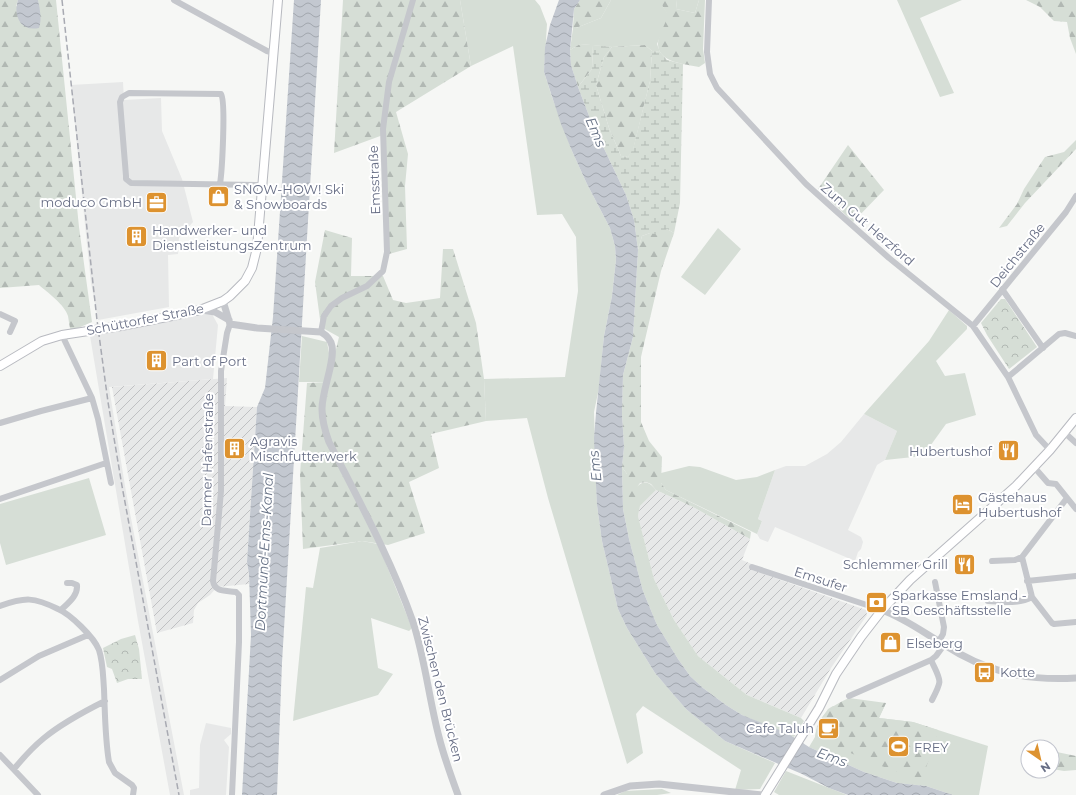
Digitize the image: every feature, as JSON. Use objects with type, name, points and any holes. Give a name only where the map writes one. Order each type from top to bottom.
[{"type":"main road","name":"Schüttorfer Straße","points":[[0,366],[42,341],[62,335],[121,326],[200,310],[223,301],[245,281],[252,268],[258,248],[278,0]]},
{"type":"main road","points":[[765,795],[819,708],[836,674],[861,637],[882,610],[910,580],[1000,500],[1034,467],[1076,418]]},
{"type":"street","points":[[174,0],[267,51],[274,53]]},
{"type":"street","name":"Emsstraße","points":[[317,332],[330,306],[342,298],[367,286],[383,271],[387,252],[383,129],[389,82],[413,0]]},
{"type":"street","name":"Zum Gut Herzford","points":[[710,0],[707,52],[710,74],[717,88],[806,184],[836,212],[889,258],[973,326],[1008,377],[1036,435],[1050,450]]},
{"type":"street","points":[[220,184],[223,109],[222,97],[220,94],[129,93],[122,97],[120,102],[126,176],[129,181],[136,184],[262,185]]},
{"type":"street","name":"Deichstraße","points":[[973,326],[1066,212],[1076,196]]},
{"type":"street","points":[[1002,289],[1043,348]]},
{"type":"street","points":[[223,301],[229,322]]},
{"type":"street","points":[[200,310],[215,312],[229,322],[257,328],[317,332]]},
{"type":"street","points":[[0,314],[14,321],[10,332]]},
{"type":"street","name":"Darmer Hafenstraße","points":[[229,322],[221,371],[221,491],[213,581],[214,586],[217,589],[236,592],[239,595],[239,642],[232,795]]},
{"type":"street","name":"Zwischen den Brücken","points":[[317,332],[327,337],[332,347],[332,354],[322,398],[322,413],[325,430],[329,442],[389,560],[412,621],[421,648],[444,758],[458,795]]},
{"type":"street","points":[[1008,377],[1059,334],[1065,333],[1076,336]]},
{"type":"street","points":[[62,335],[92,398],[111,483]]},
{"type":"street","points":[[0,423],[41,410],[92,398]]},
{"type":"street","points":[[1064,433],[1076,443]]},
{"type":"street","points":[[0,499],[106,463]]},
{"type":"street","points":[[1034,467],[1048,483],[1056,484],[1076,509]]},
{"type":"street","points":[[992,561],[1015,560],[1022,557],[1067,498]]},
{"type":"street","points":[[1022,557],[1032,597],[1052,623],[1076,622]]},
{"type":"street","name":"Emsufer","points":[[752,567],[882,610]]},
{"type":"street","points":[[1027,581],[1076,576]]},
{"type":"street","points":[[849,696],[931,660],[936,656],[941,643],[944,627],[935,582]]},
{"type":"street","points":[[61,610],[72,599],[77,591],[77,585],[67,583]]},
{"type":"street","points":[[988,601],[1012,602],[1027,600],[1032,597]]},
{"type":"street","points":[[0,606],[18,600],[31,599],[46,602],[61,610],[78,623],[98,649],[103,667],[110,762],[115,773],[132,785],[134,788],[133,795]]},
{"type":"street","points":[[882,610],[899,617],[974,661],[1001,672],[1042,679],[1076,678]]},
{"type":"street","points":[[0,680],[39,656],[88,635]]},
{"type":"street","points":[[931,660],[940,679],[940,684],[932,700]]},
{"type":"street","points":[[14,769],[44,738],[87,710],[105,701]]},
{"type":"street","points":[[1,758],[14,769],[38,795]]},
{"type":"street","points":[[604,795],[630,786],[659,784],[762,795]]},
{"type":"shaded area","points":[[123,82],[124,100],[161,98],[162,131],[182,179],[193,222],[179,238],[178,254],[168,255],[169,307],[98,320],[91,283],[71,85]]},
{"type":"shaded area","points":[[202,314],[212,314],[218,325],[213,379],[109,387],[126,492],[184,795],[170,795],[138,621],[90,336],[163,323]]},
{"type":"shaded area","points":[[227,378],[225,406],[257,407],[247,562],[249,584],[217,587],[210,595],[198,603],[194,610],[193,623],[157,633],[112,387]]},
{"type":"shaded area","points":[[864,414],[897,431],[885,460],[877,465],[848,530],[861,537],[863,542],[855,561],[775,527],[768,542],[760,539],[757,534],[762,521],[758,519],[775,470],[786,466],[805,466],[827,454],[841,442]]},
{"type":"shaded area","points":[[656,490],[693,507],[750,539],[742,560],[754,565],[752,570],[866,610],[867,615],[831,668],[801,718],[747,695],[698,656],[674,620],[654,579],[638,516],[640,506]]},
{"type":"shaded area","points":[[206,723],[231,728],[231,734],[224,740],[229,747],[226,795],[190,795],[190,790],[199,788],[200,745]]},
{"type":"green space","points":[[0,0],[18,0],[16,6],[40,15],[38,0],[56,0],[79,227],[92,322],[71,331],[66,312],[55,299],[39,285],[0,288]]},
{"type":"green space","points":[[343,0],[460,0],[471,66],[396,112],[408,154],[405,186],[407,249],[389,254],[383,135],[334,153]]},
{"type":"green space","points":[[460,0],[535,0],[540,6],[547,24],[544,72],[572,151],[610,228],[615,246],[616,260],[612,296],[604,336],[599,388],[594,412],[597,505],[602,541],[618,609],[627,628],[655,673],[686,709],[725,741],[775,763],[760,789],[735,790],[741,770],[643,706],[636,714],[643,753],[627,764],[548,498],[527,418],[486,421],[484,379],[565,377],[578,291],[576,237],[562,214],[537,215],[513,46],[471,66]]},
{"type":"green space","points":[[580,0],[611,0],[601,18],[573,28],[574,9]]},
{"type":"green space","points":[[611,0],[662,0],[662,5],[669,16],[657,44],[660,52],[652,51],[645,45],[612,47],[580,44],[570,50],[573,28],[601,18]]},
{"type":"green space","points":[[662,0],[677,0],[676,9],[695,13],[699,0],[705,0],[703,49],[705,63],[699,67],[674,62],[663,56],[660,51],[658,42],[668,16],[662,5]]},
{"type":"green space","points":[[677,0],[699,0],[695,13],[676,9]]},
{"type":"green space","points":[[897,0],[962,0],[920,18],[954,93],[940,97]]},
{"type":"green space","points":[[1026,0],[1076,0],[1076,54],[1070,38],[1067,22],[1054,21],[1040,7]]},
{"type":"green space","points":[[580,44],[593,45],[592,69],[578,87],[571,65],[570,50]]},
{"type":"green space","points":[[593,45],[612,47],[604,57],[596,85],[609,128],[621,156],[628,157],[633,149],[650,81],[652,51],[660,52],[667,60],[683,64],[680,203],[674,233],[667,229],[659,235],[650,233],[642,236],[638,250],[634,220],[626,195],[591,121],[578,87],[592,69]]},
{"type":"green space","points":[[645,45],[652,51],[650,81],[633,150],[628,157],[621,156],[609,128],[596,85],[604,57],[612,47]]},
{"type":"green space","points":[[1076,140],[1076,149],[1025,203],[1007,226],[999,228],[1017,204],[1024,189],[1045,157],[1064,152]]},
{"type":"green space","points":[[848,145],[884,190],[853,222],[818,189]]},
{"type":"green space","points":[[718,228],[741,249],[705,295],[681,277]]},
{"type":"green space","points":[[667,229],[674,233],[661,271],[641,357],[641,422],[649,441],[662,457],[661,483],[666,490],[751,532],[750,539],[693,507],[656,490],[651,484],[646,482],[640,483],[637,487],[639,494],[637,498],[631,499],[627,495],[627,474],[622,467],[624,447],[622,414],[623,375],[633,337],[638,250],[642,236]]},
{"type":"green space","points":[[325,230],[352,238],[351,276],[383,276],[393,300],[406,303],[440,298],[443,249],[453,249],[476,323],[484,379],[486,421],[431,434],[439,468],[409,482],[425,533],[388,545],[362,541],[303,549],[300,474],[307,383],[328,382],[339,337],[321,327],[315,282]]},
{"type":"green space","points":[[1001,299],[1005,299],[1037,347],[1009,369],[981,323]]},
{"type":"green space","points":[[949,310],[967,326],[967,329],[936,361],[945,376],[965,373],[976,415],[946,424],[923,456],[885,460],[897,431],[864,414],[929,341]]},
{"type":"green space","points":[[302,336],[327,342],[329,353],[328,382],[299,382]]},
{"type":"green space","points":[[689,466],[700,467],[736,480],[757,477],[775,470],[758,519],[762,521],[757,534],[666,490],[661,483],[661,473]]},
{"type":"green space","points":[[622,467],[627,474],[627,495],[638,486],[645,483],[648,483],[656,490],[640,506],[638,516],[654,579],[674,620],[698,656],[747,695],[801,718],[804,721],[794,737],[742,715],[726,705],[690,676],[678,659],[657,625],[643,591],[629,539],[623,509]]},
{"type":"green space","points":[[89,478],[106,535],[6,565],[0,543],[0,504]]},
{"type":"green space","points":[[362,541],[378,544],[412,628],[409,631],[371,618],[378,668],[393,674],[378,695],[293,721],[306,587],[313,588],[320,548]]},
{"type":"green space","points":[[135,635],[139,649],[142,679],[128,679],[117,683],[112,669],[107,667],[103,648],[121,639]]},
{"type":"green space","points":[[849,698],[886,703],[879,718],[913,722],[938,730],[932,752],[921,780],[873,763],[815,737],[819,722],[826,712],[830,708]]},
{"type":"green space","name":"FREY","points":[[886,703],[879,718],[913,722],[988,746],[979,795],[953,795],[926,786],[897,783],[864,772],[809,747],[815,737],[817,726],[828,709],[833,706]]},
{"type":"green space","points":[[1060,753],[1076,756],[1076,770],[1060,770]]},
{"type":"green space","points":[[786,771],[847,795],[779,795],[774,792]]},
{"type":"green space","points":[[662,789],[671,793],[657,795],[617,795],[625,791]]},
{"type":"water","points":[[18,0],[38,0],[41,18],[39,28],[32,29],[23,25],[17,17],[16,11]]},
{"type":"water","name":"Dortmund-Ems-Kanal","points":[[294,0],[321,0],[282,663],[277,795],[242,795],[251,635],[249,574],[247,562],[257,407],[265,388],[273,317]]},
{"type":"water","name":"Ems","points":[[559,0],[580,0],[574,9],[570,50],[571,65],[591,121],[626,195],[634,220],[638,250],[633,337],[623,375],[623,509],[629,539],[643,591],[657,625],[690,676],[703,688],[742,715],[787,733],[809,747],[864,772],[897,783],[926,786],[953,795],[848,795],[829,788],[802,774],[725,741],[686,709],[655,673],[627,628],[618,609],[602,541],[597,505],[594,438],[604,336],[612,296],[616,260],[615,246],[610,228],[572,151],[561,124],[544,72],[545,47],[550,25]]},
{"type":"railway","points":[[62,0],[97,320],[108,402],[179,795]]},
{"type":"place","name":"SNOW-HOW! Ski & Snowboards","points":[[218,196]]},
{"type":"place","name":"moduco GmbH","points":[[157,202]]},
{"type":"place","name":"Handwerker- und DienstleistungsZentrum","points":[[136,237]]},
{"type":"place","name":"Part of Port","points":[[156,361]]},
{"type":"place","name":"Agravis Mischfutterwerk","points":[[235,448]]},
{"type":"place","name":"Hubertushof","points":[[1008,451]]},
{"type":"place","name":"Gästehaus Hubertushof","points":[[962,504]]},
{"type":"place","name":"Schlemmer Grill","points":[[964,564]]},
{"type":"place","name":"Sparkasse Emsland - SB Geschäftsstelle","points":[[877,602]]},
{"type":"place","name":"Elseberg","points":[[891,643]]},
{"type":"place","name":"Kotte","points":[[985,672]]},
{"type":"place","name":"Cafe Taluh","points":[[829,728]]},
{"type":"place","name":"FREY","points":[[899,747]]}]
